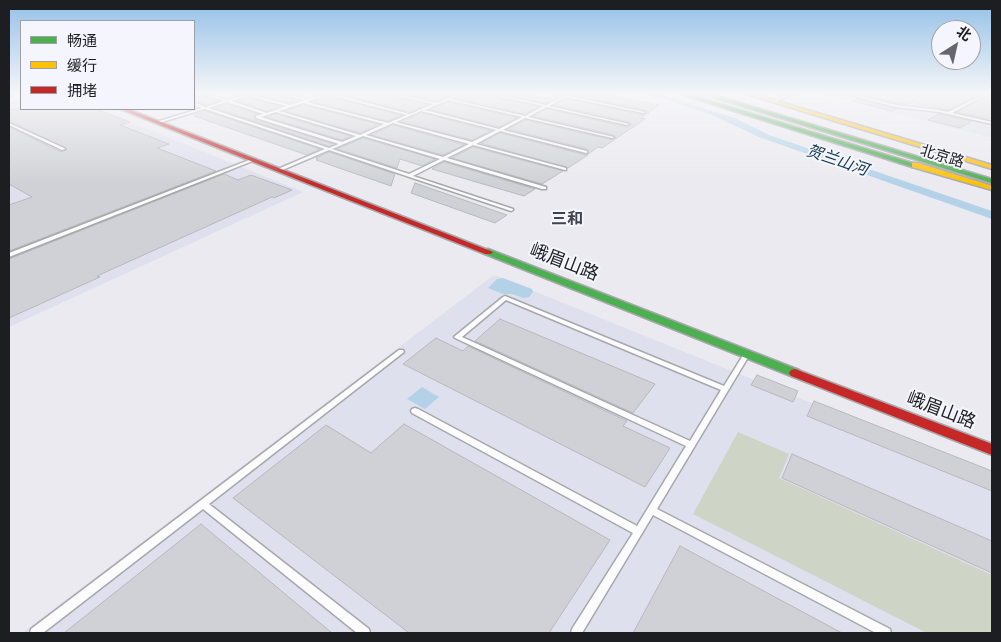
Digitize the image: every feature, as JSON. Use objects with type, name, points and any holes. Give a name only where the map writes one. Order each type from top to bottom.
[{"type":"main road","name":"峨眉山路","points":[[163,124],[992,450]]},
{"type":"main road","name":"北京路","points":[[781,124],[992,188]]},
{"type":"main road","points":[[804,124],[829,131]]},
{"type":"main road","points":[[805,124],[992,181]]},
{"type":"main road","points":[[826,124],[992,174]]},
{"type":"main road","points":[[833,124],[880,140]]},
{"type":"main road","name":"北京路","points":[[849,124],[992,167]]},
{"type":"lane","points":[[9,124],[63,149]]},
{"type":"lane","points":[[254,124],[511,210]]},
{"type":"lane","points":[[279,124],[342,144]]},
{"type":"lane","points":[[322,124],[544,188]]},
{"type":"lane","points":[[279,170],[388,124]]},
{"type":"lane","points":[[394,124],[565,169]]},
{"type":"lane","points":[[474,124],[586,152]]},
{"type":"lane","points":[[409,176],[511,124]]},
{"type":"lane","points":[[555,124],[612,137]]},
{"type":"lane","points":[[9,255],[253,160]]},
{"type":"lane","points":[[691,445],[457,337],[505,298],[725,389]]},
{"type":"lane","points":[[35,633],[401,352]]},
{"type":"lane","points":[[576,633],[747,354]]},
{"type":"lane","points":[[415,411],[638,531]]},
{"type":"lane","points":[[203,504],[364,633]]},
{"type":"lane","points":[[651,510],[886,633]]},
{"type":"shaded area","points":[[9,124],[136,124],[303,192],[9,327]]},
{"type":"shaded area","points":[[938,124],[992,124],[992,138]]},
{"type":"shaded area","points":[[494,275],[992,476],[992,633],[22,633]]},
{"type":"shaded area","points":[[738,432],[789,454],[779,478],[992,575],[992,633],[927,633],[693,514]]},
{"type":"water","name":"贺兰山河","points":[[731,124],[747,124],[769,135],[992,211],[992,219],[759,137]]},
{"type":"water","points":[[503,278],[532,289],[533,292],[529,297],[524,298],[512,294],[503,294],[488,288],[497,279]]},
{"type":"water","points":[[422,387],[439,397],[425,409],[407,399]]},
{"type":"building","points":[[15,124],[123,124],[120,125],[169,144],[157,148],[216,171],[9,251],[9,205],[32,197],[9,184],[9,127],[61,152],[67,149]]},
{"type":"building","points":[[217,124],[244,124],[320,149],[307,155]]},
{"type":"building","points":[[263,124],[333,144],[329,146]]},
{"type":"building","points":[[290,124],[310,124],[351,136],[342,140]]},
{"type":"building","points":[[329,124],[378,124],[360,133]]},
{"type":"building","points":[[410,124],[464,124],[491,131],[472,140]]},
{"type":"building","points":[[487,124],[505,124],[499,127]]},
{"type":"building","points":[[518,124],[542,124],[613,140],[616,138],[614,135],[567,124],[613,124],[627,127],[638,124],[602,148],[598,147],[588,154],[587,149],[508,129]]},
{"type":"building","points":[[944,124],[967,124],[960,128]]},
{"type":"building","points":[[393,125],[464,145],[443,155],[371,135]]},
{"type":"building","points":[[500,133],[588,155],[568,168],[481,143]]},
{"type":"building","points":[[363,138],[435,159],[422,166],[400,159],[397,168],[337,149]]},
{"type":"building","points":[[473,147],[563,171],[542,184],[452,158]]},
{"type":"building","points":[[329,152],[395,174],[391,186],[316,160],[318,159],[316,158]]},
{"type":"building","points":[[444,162],[535,189],[524,196],[432,169]]},
{"type":"building","points":[[224,174],[238,180],[251,175],[292,190],[274,198],[272,197],[97,276],[100,277],[9,318],[9,259]]},
{"type":"building","points":[[415,183],[507,215],[495,223],[411,193]]},
{"type":"building","points":[[500,319],[655,384],[633,413],[475,341]]},
{"type":"building","points":[[436,338],[463,351],[468,346],[627,421],[623,426],[670,448],[645,487],[403,364]]},
{"type":"building","points":[[757,375],[798,391],[793,402],[751,385]]},
{"type":"building","points":[[814,401],[992,471],[992,491],[807,416]]},
{"type":"building","points":[[404,424],[610,540],[549,633],[409,633],[233,498],[326,425],[371,453]]},
{"type":"building","points":[[792,454],[992,541],[992,573],[782,478]]},
{"type":"building","points":[[201,524],[332,633],[64,633]]},
{"type":"building","points":[[680,546],[842,633],[633,633]]},
{"type":"traffic: fast","points":[[781,124],[915,165]]},
{"type":"traffic: fast","points":[[804,124],[992,181]]},
{"type":"traffic: fast","points":[[488,252],[795,373]]},
{"type":"traffic: slow","points":[[849,124],[992,167]]},
{"type":"traffic: slow","points":[[915,165],[992,188]]},
{"type":"traffic: jam","points":[[161,124],[488,252]]},
{"type":"traffic: jam","points":[[795,373],[992,450]]},
{"type":"district","name":"三和","points":[[567,220]]}]
